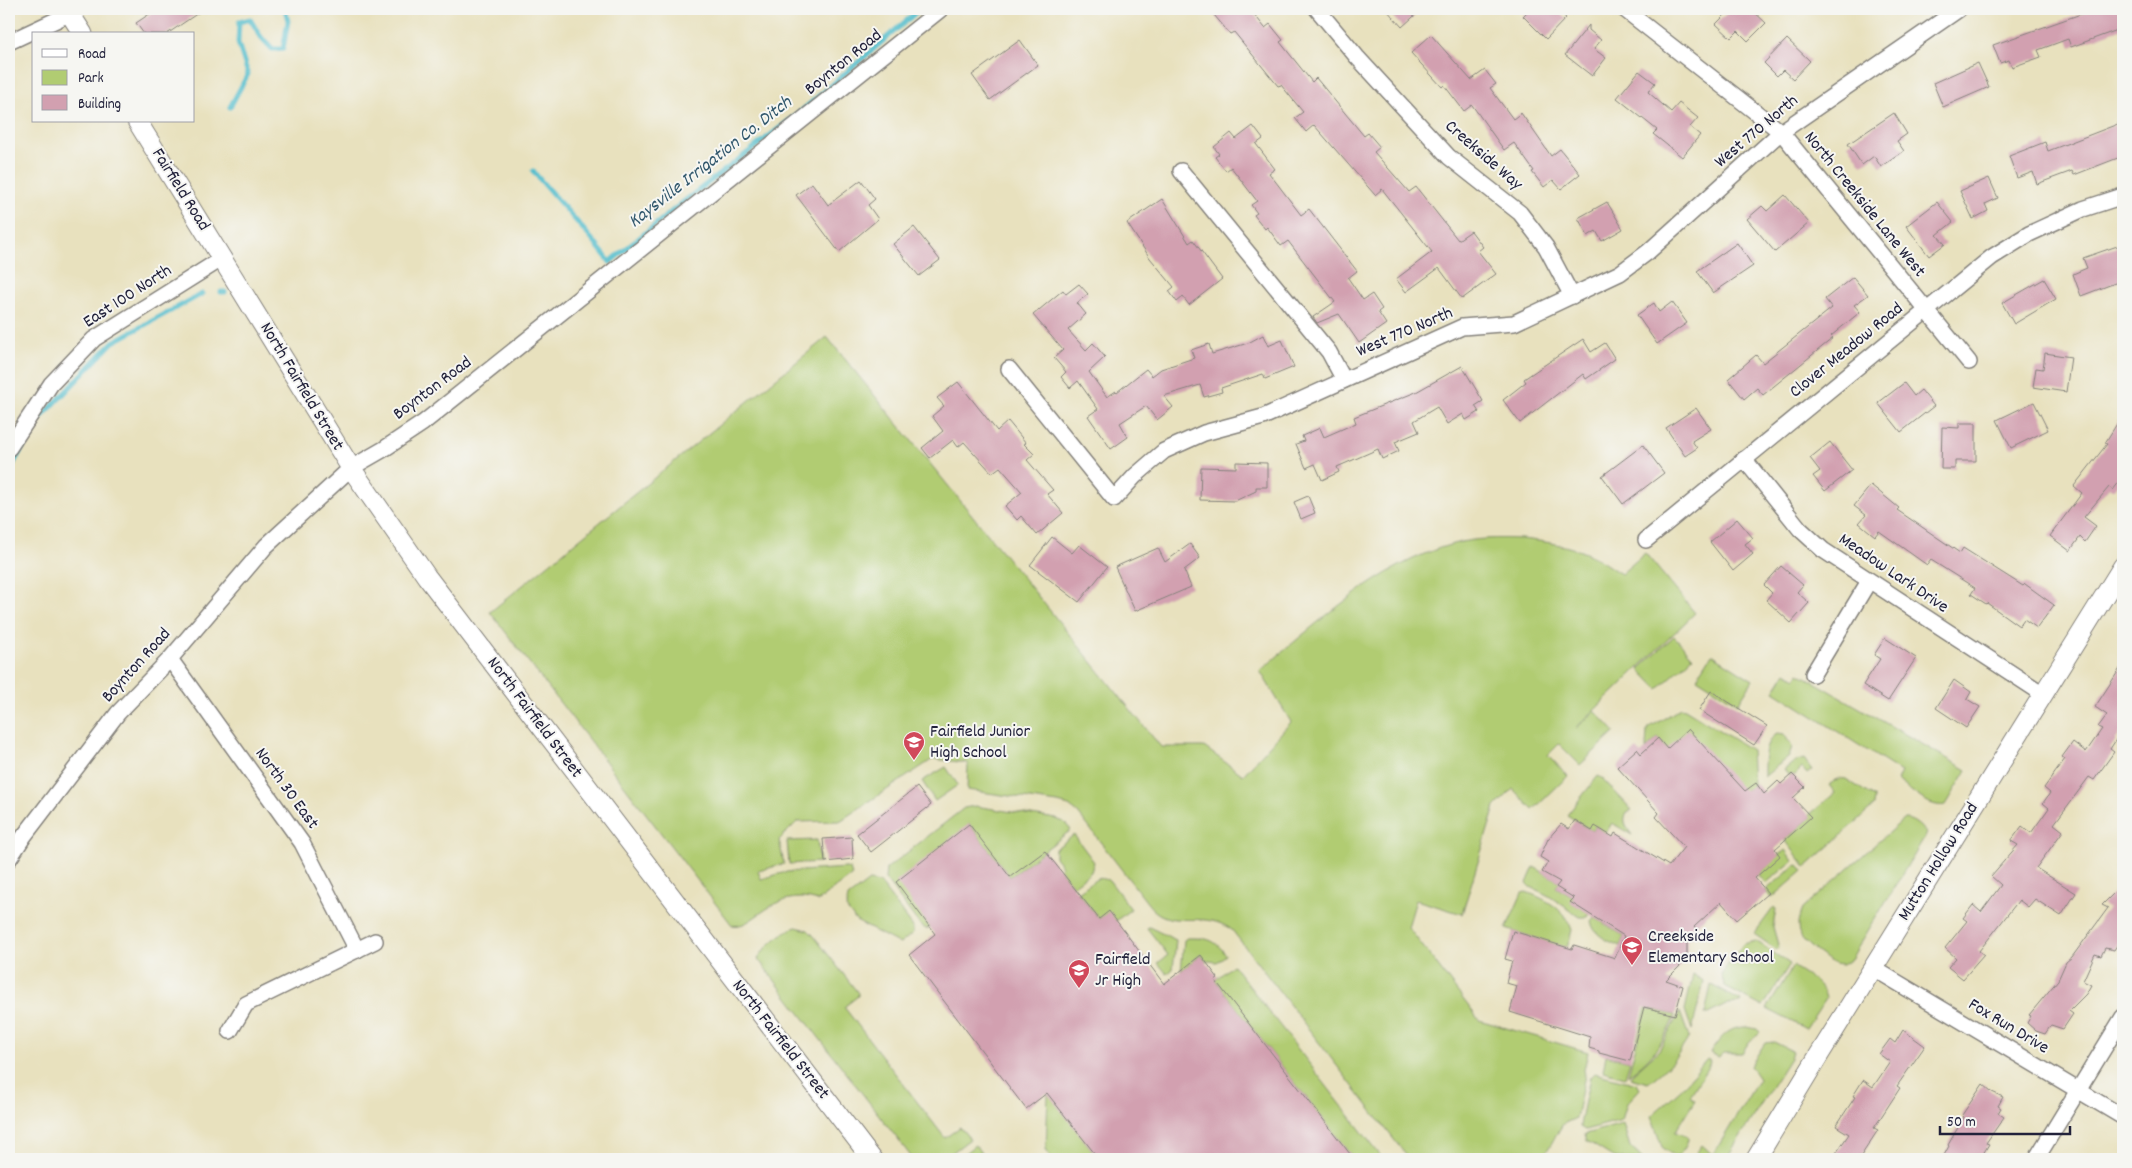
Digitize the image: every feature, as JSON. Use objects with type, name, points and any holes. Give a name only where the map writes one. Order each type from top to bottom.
[{"type":"street","name":"Boynton Road","points":[[9,860],[24,836],[118,713],[170,660],[266,546],[351,468],[384,449],[422,423],[941,9]]},
{"type":"street","name":"Creekside Way","points":[[1317,9],[1357,57],[1449,157],[1520,213],[1546,247],[1572,296]]},
{"type":"street","name":"North Creekside Lane West","points":[[1624,9],[1781,132],[1969,362]]},
{"type":"street","name":"West 770 North","points":[[1009,369],[1114,499],[1135,476],[1164,451],[1204,434],[1263,417],[1462,327],[1514,323],[1620,273],[1648,252],[1781,132],[1959,9]]},
{"type":"street","points":[[9,42],[72,10],[82,32]]},
{"type":"street","name":"Fairfield Road","points":[[139,122],[223,258]]},
{"type":"street","points":[[1181,171],[1329,352],[1344,380]]},
{"type":"street","name":"Clover Meadow Road","points":[[1646,540],[1992,256],[2029,234],[2083,209],[2123,196]]},
{"type":"street","name":"North Fairfield Street","points":[[223,258],[351,468],[427,577],[872,1159]]},
{"type":"street","name":"East 100 North","points":[[9,448],[51,384],[94,339],[223,258]]},
{"type":"street","name":"Meadow Lark Drive","points":[[1744,459],[1800,529],[1823,550],[2043,694]]},
{"type":"street","name":"Mutton Hollow Road","points":[[1756,1159],[2123,566]]},
{"type":"street","points":[[1813,674],[1869,581]]},
{"type":"street","name":"North 30 East","points":[[170,660],[302,843],[357,950]]},
{"type":"street","points":[[230,1031],[246,1004],[375,941]]},
{"type":"street","name":"Fox Run Drive","points":[[1873,968],[2123,1117]]},
{"type":"street","points":[[2036,1159],[2123,1017]]},
{"type":"green space","name":"Fairfield Junior High School","points":[[827,337],[1161,747],[1204,747],[1243,775],[1291,722],[1260,671],[1350,597],[1400,566],[1426,553],[1453,544],[1487,539],[1521,539],[1564,546],[1592,556],[1621,574],[1645,553],[1695,613],[1576,728],[1595,711],[1615,732],[1580,765],[1559,744],[1548,755],[1568,776],[1533,810],[1513,789],[1495,807],[1462,914],[1416,900],[1408,927],[1479,1020],[1588,1052],[1576,1118],[1563,1124],[1542,1159],[1409,1159],[1232,930],[1212,921],[1173,919],[1164,917],[1156,912],[1078,813],[1069,806],[1058,803],[967,790],[968,763],[933,759],[840,821],[797,822],[779,840],[784,864],[758,871],[761,879],[786,872],[846,868],[850,869],[852,875],[818,901],[802,898],[788,899],[776,904],[748,922],[732,925],[490,612]]},
{"type":"green space","points":[[1674,636],[1693,657],[1658,689],[1639,669]]},
{"type":"green space","points":[[1712,654],[1753,680],[1738,704],[1697,678]]},
{"type":"green space","points":[[1786,672],[1796,678],[1799,673],[1967,770],[1946,805],[1933,804],[1926,801],[1897,780],[1901,772],[1774,691]]},
{"type":"green space","points":[[1681,708],[1751,750],[1753,785],[1745,791],[1667,749],[1658,738],[1646,749],[1647,729]]},
{"type":"green space","points":[[1777,733],[1784,734],[1792,747],[1789,756],[1764,777],[1764,759],[1767,747],[1772,737]]},
{"type":"green space","points":[[1804,759],[1812,770],[1807,774],[1802,768],[1794,776],[1792,774],[1789,776],[1784,770],[1794,762]]},
{"type":"green space","points":[[946,767],[958,785],[935,801],[922,781]]},
{"type":"green space","points":[[1598,776],[1632,810],[1627,812],[1625,821],[1626,827],[1632,835],[1612,823],[1606,833],[1595,826],[1592,831],[1567,815]]},
{"type":"green space","points":[[1839,778],[1846,779],[1875,798],[1874,806],[1806,867],[1785,840],[1810,818],[1809,815],[1835,793],[1829,785]]},
{"type":"green space","points":[[975,806],[1056,819],[1064,822],[1071,830],[1010,877],[969,824],[930,927],[926,929],[920,925],[885,879],[886,869],[964,808]]},
{"type":"green space","points":[[1904,819],[1913,822],[1921,828],[1926,833],[1924,838],[1851,959],[1842,965],[1830,962],[1804,941],[1801,936],[1798,925],[1802,909]]},
{"type":"green space","points":[[1074,835],[1094,862],[1091,872],[1073,886],[1059,869],[1062,866],[1055,857],[1055,849]]},
{"type":"green space","points":[[817,840],[820,862],[789,864],[787,841]]},
{"type":"green space","points":[[1785,850],[1793,861],[1766,883],[1758,875]]},
{"type":"green space","points":[[1798,865],[1803,871],[1772,898],[1766,890]]},
{"type":"green space","points":[[1534,867],[1560,882],[1556,887],[1574,898],[1571,902],[1589,913],[1587,917],[1580,917],[1549,896],[1531,887],[1527,883]]},
{"type":"green space","points":[[1098,878],[1109,880],[1131,909],[1116,921],[1109,912],[1099,919],[1078,892]]},
{"type":"green space","points":[[869,881],[880,883],[913,927],[913,933],[900,944],[856,921],[846,908],[848,897]]},
{"type":"green space","points":[[1526,892],[1554,906],[1565,916],[1572,930],[1567,948],[1506,929],[1522,893]]},
{"type":"green space","points":[[1774,907],[1776,909],[1773,927],[1779,948],[1777,950],[1754,934]]},
{"type":"green space","points":[[1594,917],[1624,936],[1620,946],[1598,934],[1592,926],[1591,921]]},
{"type":"green space","points":[[796,927],[808,930],[813,935],[858,993],[858,996],[844,1007],[945,1138],[960,1127],[970,1139],[944,1159],[913,1159],[758,959],[774,940]]},
{"type":"green space","points":[[1149,927],[1176,940],[1173,969],[1167,974],[1158,963],[1168,955],[1147,928]]},
{"type":"green space","points":[[1187,938],[1210,940],[1218,945],[1226,955],[1217,962],[1207,962],[1201,955],[1181,971],[1184,940]]},
{"type":"green space","points":[[1756,941],[1790,964],[1763,1007],[1725,987],[1721,974],[1743,944]]},
{"type":"green space","points":[[1233,965],[1383,1159],[1354,1159],[1215,980]]},
{"type":"green space","points":[[1793,966],[1822,988],[1826,999],[1806,1029],[1767,1009]]},
{"type":"green space","points":[[1693,975],[1704,981],[1692,1030],[1685,1010]]},
{"type":"green space","points":[[1711,985],[1741,1001],[1740,1003],[1728,1004],[1705,1014]]},
{"type":"green space","points":[[1646,1008],[1675,1015],[1667,1033],[1656,1049],[1644,1063],[1628,1075]]},
{"type":"green space","points":[[1680,1012],[1689,1037],[1681,1050],[1666,1068],[1648,1083],[1630,1078],[1659,1050]]},
{"type":"green space","points":[[1746,1027],[1757,1029],[1760,1032],[1749,1042],[1742,1053],[1723,1053],[1719,1057],[1710,1053],[1729,1032]]},
{"type":"green space","points":[[1774,1042],[1792,1051],[1790,1058],[1726,1159],[1692,1159],[1702,1145],[1713,1155],[1759,1079],[1750,1066],[1765,1043]]},
{"type":"green space","points":[[1606,1055],[1630,1061],[1625,1077],[1603,1071]]},
{"type":"green space","points":[[1707,1059],[1710,1061],[1709,1065],[1690,1096],[1695,1100],[1675,1132],[1688,1137],[1684,1149],[1675,1157],[1662,1147],[1651,1116],[1681,1089]]},
{"type":"green space","points":[[1594,1073],[1637,1084],[1640,1089],[1627,1103],[1622,1120],[1585,1130],[1580,1127],[1581,1120],[1590,1077]]},
{"type":"green space","points":[[1048,1093],[1099,1159],[1051,1159],[1046,1149]]},
{"type":"green space","points":[[1623,1124],[1630,1147],[1643,1159],[1616,1159],[1587,1141],[1585,1134]]},
{"type":"green space","points":[[975,1145],[986,1159],[957,1159]]},
{"type":"building","points":[[157,9],[204,9],[170,32],[143,32],[136,23]]},
{"type":"building","points":[[1209,9],[1250,9],[1265,28],[1270,24],[1283,40],[1280,42],[1312,82],[1316,78],[1364,136],[1368,133],[1380,147],[1374,152],[1409,192],[1416,187],[1458,240],[1471,231],[1483,247],[1478,251],[1496,274],[1462,299],[1439,268],[1406,292],[1396,279],[1432,252],[1382,189],[1375,195],[1314,125],[1306,132],[1295,118],[1303,112],[1281,85],[1278,86],[1234,32],[1230,34]]},
{"type":"building","points":[[1386,9],[1422,9],[1402,27]]},
{"type":"building","points":[[1530,9],[1556,9],[1566,18],[1546,39],[1523,16]]},
{"type":"building","points":[[1731,9],[1751,9],[1766,23],[1748,41],[1738,31],[1731,38],[1716,24]]},
{"type":"building","points":[[2095,9],[2123,9],[2123,28],[2071,47],[2068,39],[2038,50],[2041,57],[2012,67],[2009,60],[2000,63],[1993,45]]},
{"type":"building","points":[[1589,25],[1589,30],[1601,40],[1594,49],[1606,58],[1592,76],[1565,55]]},
{"type":"building","points":[[1431,35],[1471,80],[1485,70],[1496,84],[1490,88],[1513,119],[1521,113],[1551,156],[1560,149],[1580,174],[1561,189],[1553,180],[1544,187],[1514,143],[1504,150],[1472,105],[1464,111],[1444,85],[1442,87],[1411,53]]},
{"type":"building","points":[[1787,39],[1810,61],[1793,79],[1783,70],[1777,76],[1764,63]]},
{"type":"building","points":[[1020,40],[1038,65],[990,100],[972,75]]},
{"type":"building","points":[[1978,63],[1989,87],[1943,107],[1933,83]]},
{"type":"building","points":[[1639,71],[1655,83],[1648,92],[1671,112],[1679,103],[1698,118],[1690,127],[1700,135],[1682,157],[1653,134],[1657,130],[1617,98]]},
{"type":"building","points":[[1894,113],[1907,134],[1897,141],[1904,151],[1881,167],[1874,156],[1862,165],[1848,144]]},
{"type":"building","points":[[2123,122],[2123,156],[2074,175],[2072,171],[2037,184],[2033,172],[2017,178],[2009,156],[2045,142],[2048,151]]},
{"type":"building","points":[[1253,126],[1263,139],[1256,144],[1275,169],[1269,173],[1301,215],[1309,209],[1357,271],[1348,278],[1363,300],[1372,294],[1382,309],[1378,312],[1386,324],[1359,343],[1339,314],[1317,323],[1313,317],[1335,302],[1288,241],[1281,246],[1267,227],[1265,229],[1254,215],[1257,213],[1251,205],[1257,201],[1231,167],[1226,171],[1215,157],[1219,154],[1214,147],[1231,133],[1236,139]]},
{"type":"building","points":[[1989,178],[1998,198],[1985,204],[1988,211],[1973,219],[1960,191]]},
{"type":"building","points":[[861,180],[875,199],[868,205],[878,219],[839,252],[796,195],[812,183],[828,205]]},
{"type":"building","points":[[1785,195],[1809,223],[1775,252],[1747,219],[1762,206],[1767,211]]},
{"type":"building","points":[[1162,199],[1189,243],[1193,240],[1222,279],[1189,305],[1183,297],[1177,302],[1169,291],[1174,287],[1150,258],[1127,223]]},
{"type":"building","points":[[1607,202],[1623,229],[1602,241],[1596,231],[1588,236],[1578,218]]},
{"type":"building","points":[[1937,202],[1953,222],[1937,235],[1945,244],[1929,256],[1906,226]]},
{"type":"building","points":[[914,227],[940,260],[919,276],[893,244]]},
{"type":"building","points":[[1737,243],[1753,266],[1713,293],[1697,271]]},
{"type":"building","points":[[2123,244],[2123,280],[2081,296],[2073,274],[2087,268],[2083,258]]},
{"type":"building","points":[[1853,277],[1868,295],[1854,305],[1860,312],[1831,336],[1833,338],[1763,395],[1757,388],[1744,399],[1728,379],[1756,355],[1763,363],[1832,308],[1825,299]]},
{"type":"building","points":[[2044,279],[2056,299],[2014,324],[2002,303]]},
{"type":"building","points":[[1079,284],[1088,294],[1077,303],[1086,314],[1068,330],[1086,350],[1093,343],[1105,357],[1089,372],[1107,397],[1117,392],[1146,369],[1152,376],[1161,369],[1194,358],[1191,350],[1209,344],[1212,354],[1248,343],[1263,335],[1268,346],[1282,340],[1294,367],[1265,379],[1263,374],[1221,388],[1222,392],[1204,397],[1200,385],[1164,396],[1173,407],[1157,420],[1146,406],[1120,423],[1128,437],[1111,449],[1088,416],[1098,409],[1078,381],[1070,388],[1061,377],[1066,372],[1054,358],[1063,350],[1033,315],[1063,290],[1066,294]]},
{"type":"building","points":[[1672,302],[1687,323],[1657,344],[1637,315],[1654,303],[1659,312]]},
{"type":"building","points":[[1583,339],[1591,352],[1605,343],[1615,359],[1586,379],[1583,374],[1520,423],[1503,400],[1526,382],[1524,379]]},
{"type":"building","points":[[2045,353],[2071,357],[2066,392],[2033,387],[2036,368],[2043,369]]},
{"type":"building","points":[[1462,366],[1483,401],[1475,406],[1479,412],[1466,420],[1463,414],[1447,424],[1437,407],[1414,421],[1419,432],[1395,442],[1399,451],[1382,459],[1378,449],[1337,467],[1339,472],[1322,480],[1315,464],[1306,468],[1296,444],[1304,441],[1302,436],[1320,428],[1324,437],[1356,423],[1354,417],[1416,392]]},
{"type":"building","points":[[958,382],[997,431],[1008,421],[1026,443],[1024,444],[1034,454],[1027,460],[1053,490],[1047,494],[1063,513],[1037,535],[1021,516],[1017,520],[1005,506],[1022,492],[1000,467],[992,473],[964,442],[958,447],[953,440],[930,458],[922,448],[943,431],[932,416],[944,406],[937,398]]},
{"type":"building","points":[[1904,383],[1914,396],[1921,390],[1934,406],[1901,432],[1878,403]]},
{"type":"building","points":[[2034,402],[2048,430],[2011,448],[1997,420]]},
{"type":"building","points":[[1696,408],[1711,429],[1692,441],[1697,448],[1685,456],[1666,428]]},
{"type":"building","points":[[2123,414],[2123,477],[2113,490],[2109,487],[2084,517],[2096,526],[2085,542],[2080,537],[2070,551],[2050,536],[2082,493],[2074,486],[2107,444],[2105,443]]},
{"type":"building","points":[[1959,423],[1976,423],[1976,461],[1955,461],[1955,469],[1941,469],[1942,427],[1959,428]]},
{"type":"building","points":[[1830,442],[1852,470],[1825,491],[1813,476],[1820,471],[1810,458]]},
{"type":"building","points":[[1643,445],[1664,473],[1623,504],[1602,476]]},
{"type":"building","points":[[1236,462],[1267,463],[1267,487],[1256,487],[1256,491],[1235,501],[1200,500],[1201,467],[1236,468]]},
{"type":"building","points":[[1871,485],[1899,508],[1897,510],[1960,553],[1963,548],[2023,586],[2025,584],[2054,605],[2037,628],[2024,619],[2019,626],[1971,594],[1975,588],[1931,560],[1927,565],[1879,531],[1875,536],[1859,523],[1866,515],[1854,506]]},
{"type":"building","points":[[1308,496],[1315,513],[1301,519],[1294,502]]},
{"type":"building","points":[[1737,519],[1753,538],[1745,544],[1753,554],[1733,571],[1710,542]]},
{"type":"building","points":[[1052,537],[1072,553],[1079,545],[1107,567],[1079,602],[1030,565]]},
{"type":"building","points":[[1190,544],[1200,558],[1184,570],[1191,587],[1135,611],[1115,567],[1158,548],[1165,562]]},
{"type":"building","points":[[1781,566],[1803,585],[1797,592],[1809,603],[1791,623],[1766,600],[1772,593],[1764,585]]},
{"type":"building","points":[[1885,638],[1916,658],[1888,701],[1863,685],[1880,659],[1874,655]]},
{"type":"building","points":[[2123,664],[2123,729],[2110,749],[2114,752],[2094,780],[2089,777],[2054,824],[2063,831],[2036,868],[2076,893],[2061,916],[2035,899],[2028,907],[2019,900],[1979,951],[1984,955],[1963,979],[1948,967],[1956,958],[1945,948],[1967,921],[1963,918],[1973,905],[1981,912],[2001,885],[1991,876],[2018,845],[2011,841],[2022,826],[2031,833],[2049,808],[2043,803],[2050,793],[2044,788],[2065,759],[2062,757],[2073,742],[2086,752],[2102,729],[2098,727],[2107,715],[2095,707]]},
{"type":"building","points":[[1954,680],[1971,692],[1967,699],[1980,707],[1966,728],[1936,708]]},
{"type":"building","points":[[1711,691],[1767,726],[1754,745],[1699,710]]},
{"type":"building","name":"Creekside Elementary School","points":[[1688,729],[1745,791],[1756,783],[1764,794],[1778,781],[1781,784],[1792,774],[1805,787],[1793,798],[1811,817],[1775,849],[1780,856],[1755,878],[1768,893],[1737,920],[1721,902],[1694,927],[1699,933],[1687,939],[1687,956],[1683,963],[1666,980],[1683,986],[1675,1015],[1644,1007],[1630,1061],[1599,1053],[1599,1051],[1589,1048],[1590,1037],[1510,1012],[1517,986],[1506,983],[1512,961],[1505,959],[1513,931],[1572,949],[1574,945],[1615,958],[1624,936],[1570,902],[1574,898],[1556,887],[1560,882],[1542,872],[1548,862],[1540,857],[1548,839],[1561,824],[1569,829],[1575,820],[1592,831],[1595,826],[1613,837],[1615,833],[1669,866],[1684,847],[1656,817],[1659,813],[1617,767],[1637,749],[1641,754],[1658,738],[1667,749]]},
{"type":"building","points":[[917,787],[931,805],[871,852],[857,834]]},
{"type":"building","name":"Fairfield Jr High","points":[[969,824],[1010,877],[1045,851],[1099,919],[1109,911],[1164,984],[1201,955],[1218,978],[1215,980],[1354,1159],[1099,1159],[1047,1093],[1026,1109],[909,955],[935,934],[896,882]]},
{"type":"building","points":[[852,837],[853,859],[825,862],[823,839]]},
{"type":"building","points":[[2123,884],[2123,936],[2114,950],[2105,948],[2101,956],[2095,954],[2083,981],[2091,985],[2086,994],[2069,1011],[2073,1014],[2063,1029],[2051,1025],[2045,1034],[2036,1031],[2027,1023],[2031,1016],[2029,1015],[2058,980],[2066,962],[2072,957],[2108,908],[2102,905]]},
{"type":"building","points":[[1903,1030],[1925,1046],[1897,1086],[1900,1088],[1874,1128],[1878,1130],[1859,1159],[1832,1159],[1849,1134],[1836,1126],[1855,1097],[1853,1096],[1863,1080],[1873,1087],[1890,1062],[1879,1054],[1890,1039],[1895,1043]]},
{"type":"building","points":[[1983,1084],[1992,1092],[2003,1097],[1998,1106],[2001,1108],[1998,1113],[2004,1117],[1986,1143],[1989,1144],[1980,1159],[1971,1156],[1968,1159],[1942,1159],[1964,1117],[1962,1115]]},
{"type":"waterway","points":[[230,107],[248,74],[238,43],[239,22],[250,19],[261,37],[272,49],[283,49],[288,21],[285,9]]},
{"type":"waterway","name":"Kaysville Irrigation Co. Ditch","points":[[533,171],[610,262],[683,202],[798,114],[920,9]]},
{"type":"waterway","name":"Kaysville Irrigation Co. Ditch","points":[[9,472],[35,424],[113,342],[202,294]]},
{"type":"place","name":"Fairfield Junior High School","points":[[914,761]]},
{"type":"place","name":"Creekside Elementary School","points":[[1632,966]]},
{"type":"place","name":"Fairfield Jr High","points":[[1079,989]]}]
